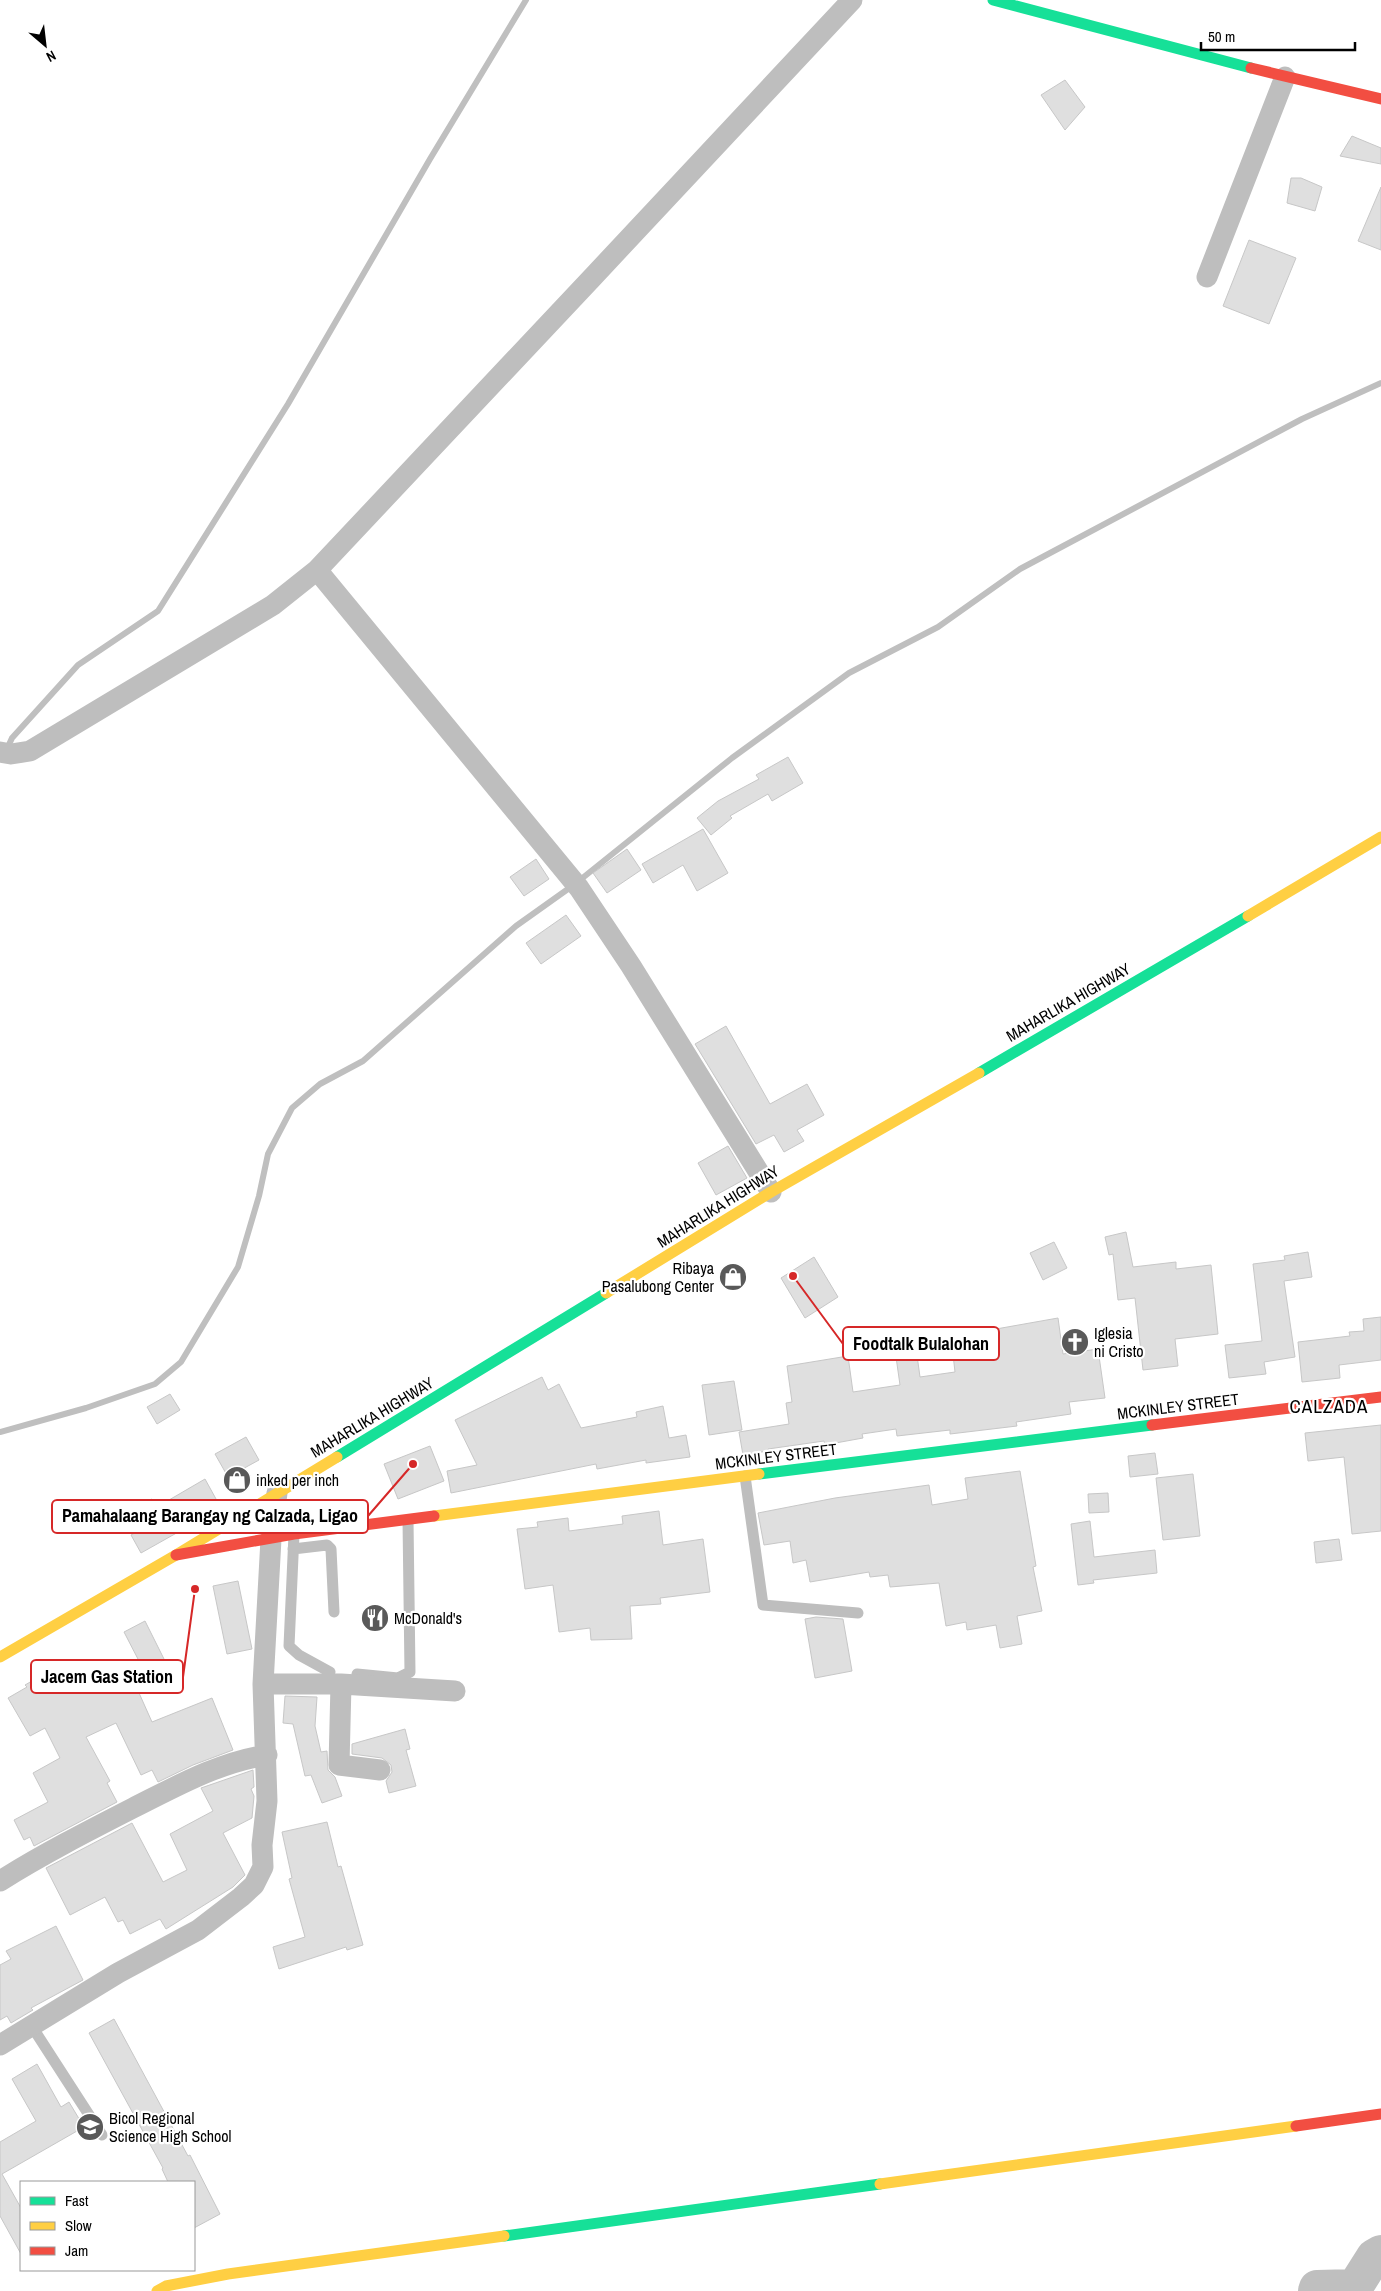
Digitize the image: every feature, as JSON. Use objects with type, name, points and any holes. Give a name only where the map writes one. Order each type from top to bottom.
[{"type":"main road","points":[[993,0],[1285,77],[1381,99]]},
{"type":"main road","name":"MAHARLIKA HIGHWAY","points":[[0,1657],[176,1555],[771,1192],[1040,1038],[1381,837]]},
{"type":"main road","name":"MCKINLEY STREET","points":[[176,1555],[294,1534],[745,1476],[1381,1398]]},
{"type":"main road","points":[[158,2291],[166,2286],[228,2274],[1381,2114]]},
{"type":"street","points":[[0,752],[11,754],[30,751],[273,605],[317,570],[516,357],[681,185],[852,0]]},
{"type":"street","points":[[1207,276],[1285,77]]},
{"type":"street","points":[[317,570],[579,888],[632,966],[771,1192]]},
{"type":"street","points":[[0,2045],[31,2025],[198,1930],[241,1897],[254,1884],[263,1867],[262,1845],[267,1801],[263,1684],[271,1539],[277,1493]]},
{"type":"street","points":[[263,1684],[343,1677],[455,1691]]},
{"type":"street","points":[[343,1677],[339,1765],[380,1770]]},
{"type":"street","points":[[0,1881],[41,1855],[188,1780],[247,1758],[266,1755]]},
{"type":"lane","points":[[745,1476],[763,1605],[858,1613]]},
{"type":"lane","points":[[294,1534],[289,1646],[299,1655],[343,1677],[398,1678],[410,1672],[408,1520]]},
{"type":"lane","points":[[293,1549],[327,1546],[331,1549],[334,1612]]},
{"type":"lane","points":[[31,2025],[102,2135]]},
{"type":"building","points":[[1065,80],[1085,107],[1065,130],[1041,95]]},
{"type":"building","points":[[1352,136],[1381,148],[1381,164],[1340,156]]},
{"type":"building","points":[[1291,178],[1301,178],[1322,187],[1315,211],[1287,203]]},
{"type":"building","points":[[1381,187],[1381,250],[1358,241]]},
{"type":"building","points":[[1249,240],[1296,258],[1269,324],[1223,306]]},
{"type":"building","points":[[788,757],[803,783],[772,801],[768,794],[730,816],[732,818],[711,835],[697,818],[718,801],[759,779],[756,775]]},
{"type":"building","points":[[703,829],[728,873],[697,891],[683,865],[653,883],[642,864]]},
{"type":"building","points":[[627,849],[641,870],[607,893],[593,873]]},
{"type":"building","points":[[536,859],[549,879],[524,896],[510,877]]},
{"type":"building","points":[[566,915],[581,936],[541,964],[526,943]]},
{"type":"building","points":[[726,1026],[770,1104],[807,1084],[824,1115],[797,1130],[804,1141],[784,1152],[774,1135],[756,1144],[695,1044]]},
{"type":"building","points":[[728,1146],[747,1178],[716,1195],[698,1163]]},
{"type":"building","points":[[1126,1232],[1133,1267],[1176,1262],[1176,1269],[1211,1265],[1218,1334],[1175,1339],[1178,1366],[1143,1370],[1135,1298],[1118,1300],[1113,1254],[1109,1255],[1105,1237]]},
{"type":"building","points":[[1054,1242],[1067,1268],[1043,1280],[1030,1253]]},
{"type":"building","points":[[1308,1252],[1312,1277],[1284,1281],[1295,1357],[1264,1362],[1266,1374],[1229,1378],[1225,1345],[1262,1341],[1253,1264],[1285,1260],[1284,1256]]},
{"type":"building","points":[[814,1257],[838,1297],[805,1318],[781,1278]]},
{"type":"building","points":[[1381,1317],[1381,1360],[1339,1365],[1340,1378],[1302,1382],[1298,1342],[1350,1336],[1349,1332],[1364,1331],[1363,1319]]},
{"type":"building","points":[[1058,1318],[1063,1354],[1098,1349],[1105,1398],[1069,1402],[1071,1414],[1016,1422],[1017,1426],[950,1434],[950,1430],[897,1436],[896,1429],[862,1434],[863,1438],[825,1445],[824,1441],[768,1449],[768,1451],[743,1455],[739,1432],[789,1424],[786,1403],[792,1402],[787,1366],[848,1356],[853,1392],[900,1385],[895,1350],[916,1348],[920,1377],[955,1372],[951,1337]]},
{"type":"building","points":[[542,1377],[548,1390],[559,1384],[581,1428],[637,1417],[636,1412],[663,1406],[669,1438],[686,1435],[690,1457],[646,1463],[646,1460],[597,1469],[596,1464],[451,1493],[447,1471],[477,1465],[455,1420]]},
{"type":"building","points":[[734,1381],[742,1430],[709,1435],[702,1385]]},
{"type":"building","points":[[170,1394],[180,1410],[157,1424],[147,1407]]},
{"type":"building","points":[[1381,1425],[1381,1531],[1352,1534],[1344,1457],[1308,1461],[1305,1433]]},
{"type":"building","points":[[246,1437],[259,1460],[228,1477],[215,1454]]},
{"type":"building","points":[[430,1446],[444,1481],[398,1499],[384,1464]]},
{"type":"building","points":[[1155,1453],[1158,1474],[1130,1477],[1128,1456]]},
{"type":"building","points":[[1020,1471],[1036,1566],[1033,1567],[1042,1611],[1017,1616],[1022,1644],[1000,1648],[996,1625],[967,1630],[966,1622],[946,1626],[939,1583],[890,1587],[888,1575],[870,1577],[869,1572],[810,1582],[806,1560],[793,1563],[790,1541],[764,1545],[758,1513],[835,1498],[929,1485],[932,1505],[968,1499],[965,1478]]},
{"type":"building","points":[[1193,1474],[1200,1536],[1163,1540],[1156,1478]]},
{"type":"building","points":[[205,1479],[221,1508],[141,1553],[131,1535],[142,1529],[131,1510],[152,1499],[157,1507]]},
{"type":"building","points":[[1108,1493],[1109,1512],[1089,1513],[1088,1494]]},
{"type":"building","points":[[659,1511],[663,1545],[703,1539],[710,1592],[660,1598],[661,1604],[630,1606],[632,1639],[591,1640],[590,1628],[559,1632],[553,1585],[525,1589],[517,1529],[538,1527],[537,1522],[568,1518],[569,1531],[623,1524],[622,1516]]},
{"type":"building","points":[[1090,1521],[1094,1557],[1155,1550],[1157,1573],[1093,1580],[1094,1583],[1078,1585],[1071,1524]]},
{"type":"building","points":[[1339,1539],[1342,1560],[1316,1563],[1314,1542]]},
{"type":"building","points":[[238,1581],[252,1649],[227,1654],[213,1586]]},
{"type":"building","points":[[816,1617],[843,1619],[852,1671],[815,1678],[805,1619]]},
{"type":"building","points":[[145,1621],[168,1667],[135,1684],[152,1722],[212,1698],[233,1750],[193,1765],[158,1782],[152,1770],[141,1775],[116,1723],[86,1737],[110,1781],[107,1783],[117,1802],[34,1846],[30,1837],[24,1840],[14,1820],[48,1802],[33,1773],[60,1758],[45,1728],[30,1736],[8,1698],[27,1687],[25,1685],[53,1669],[66,1693],[139,1661],[124,1632]]},
{"type":"building","points":[[285,1696],[317,1697],[315,1726],[321,1752],[327,1751],[328,1770],[335,1777],[342,1796],[322,1803],[311,1775],[305,1776],[293,1724],[283,1723]]},
{"type":"building","points":[[405,1729],[410,1749],[406,1750],[416,1786],[389,1793],[386,1781],[392,1772],[391,1765],[382,1758],[352,1754],[352,1744]]},
{"type":"building","points":[[253,1770],[254,1787],[251,1789],[254,1796],[252,1818],[223,1833],[245,1875],[233,1887],[166,1929],[160,1919],[130,1934],[123,1920],[118,1922],[105,1897],[70,1915],[46,1868],[132,1823],[163,1882],[187,1870],[170,1834],[213,1811],[201,1788]]},
{"type":"building","points":[[327,1822],[338,1867],[341,1866],[363,1945],[347,1950],[346,1947],[279,1969],[273,1947],[305,1937],[289,1879],[292,1878],[282,1832]]},
{"type":"building","points":[[56,1926],[83,1980],[31,2008],[33,2010],[11,2023],[7,2016],[0,2020],[0,1965],[11,1959],[6,1951]]},
{"type":"building","points":[[114,2019],[188,2156],[190,2155],[220,2214],[195,2227],[195,2181],[168,2181],[163,2168],[89,2033]]},
{"type":"building","points":[[37,2064],[61,2107],[69,2102],[84,2127],[2,2174],[20,2206],[20,2252],[0,2216],[0,2142],[36,2121],[12,2079]]},
{"type":"waterway","points":[[7,749],[12,738],[78,665],[158,611],[288,404],[430,159],[526,0]]},
{"type":"waterway","points":[[0,1432],[86,1408],[155,1384],[181,1362],[238,1267],[259,1196],[268,1154],[292,1108],[320,1084],[363,1061],[516,926],[575,884],[732,758],[849,673],[938,627],[1020,569],[1302,419],[1381,383]]},
{"type":"waterway","points":[[1316,2291],[1317,2288],[1355,2287],[1374,2257],[1381,2253]]},
{"type":"traffic: fast","points":[[993,0],[1251,68]]},
{"type":"traffic: fast","points":[[979,1073],[1248,916]]},
{"type":"traffic: fast","points":[[337,1457],[606,1293]]},
{"type":"traffic: fast","points":[[759,1474],[1152,1425]]},
{"type":"traffic: fast","points":[[504,2236],[880,2184]]},
{"type":"traffic: slow","points":[[1248,916],[1381,837]]},
{"type":"traffic: slow","points":[[606,1293],[771,1192],[979,1073]]},
{"type":"traffic: slow","points":[[0,1657],[176,1555],[337,1457]]},
{"type":"traffic: slow","points":[[434,1516],[759,1474]]},
{"type":"traffic: slow","points":[[880,2184],[1296,2126]]},
{"type":"traffic: slow","points":[[157,2291],[166,2286],[228,2274],[504,2236]]},
{"type":"traffic: jam","points":[[1251,68],[1381,99]]},
{"type":"traffic: jam","points":[[1152,1425],[1381,1397]]},
{"type":"traffic: jam","points":[[176,1555],[294,1534],[434,1516]]},
{"type":"traffic: jam","points":[[1296,2126],[1381,2114]]},
{"type":"place","name":"Foodtalk Bulalohan","points":[[793,1276]]},
{"type":"place","name":"Ribaya Pasalubong Center","points":[[733,1277]]},
{"type":"place","name":"Iglesia ni Cristo","points":[[1075,1342]]},
{"type":"place","name":"Pamahalaang Barangay ng Calzada, Ligao","points":[[413,1464]]},
{"type":"place","name":"inked per inch","points":[[237,1480]]},
{"type":"place","name":"Jacem Gas Station","points":[[195,1589]]},
{"type":"place","name":"McDonald's","points":[[375,1618]]},
{"type":"place","name":"Bicol Regional Science High School","points":[[90,2127]]},
{"type":"district","name":"CALZADA","points":[[1329,1406]]}]
